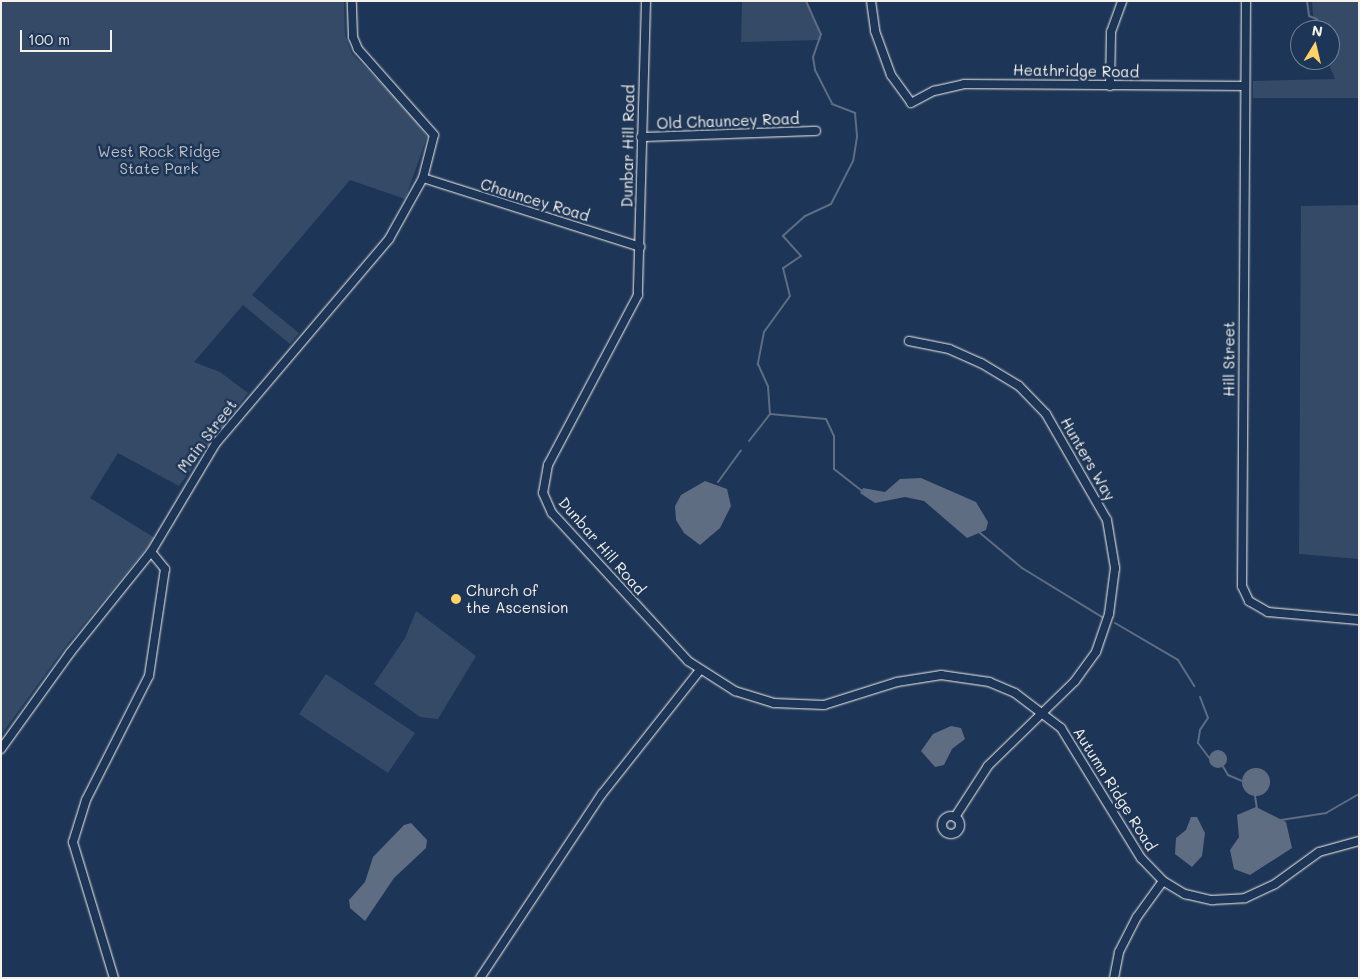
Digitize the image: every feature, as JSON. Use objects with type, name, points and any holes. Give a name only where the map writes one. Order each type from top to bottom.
[{"type":"street","name":"Main Street","points":[[1,749],[70,653],[151,552],[216,443],[389,239],[422,178],[435,142],[433,132],[358,49],[353,38],[352,1]]},
{"type":"street","name":"Dunbar Hill Road","points":[[646,1],[640,137],[640,247],[636,304],[553,453],[543,493],[552,513],[698,671]]},
{"type":"street","name":"Heathridge Road","points":[[870,1],[875,31],[891,75],[911,104],[934,91],[964,84],[1245,86]]},
{"type":"street","points":[[1110,86],[1111,32],[1122,1]]},
{"type":"street","name":"Hill Street","points":[[1246,1],[1242,586],[1249,601],[1268,612],[1359,620]]},
{"type":"street","name":"Old Chauncey Road","points":[[640,137],[816,131]]},
{"type":"street","name":"Chauncey Road","points":[[422,178],[640,247]]},
{"type":"street","name":"Hunters Way","points":[[909,341],[949,348],[1019,386],[1046,414],[1107,520],[1115,568],[1109,614],[1096,652],[1075,681],[988,766],[956,817]]},
{"type":"street","points":[[114,978],[73,842],[86,800],[149,676],[165,569],[151,552]]},
{"type":"street","points":[[480,978],[602,794],[698,671]]},
{"type":"street","name":"Autumn Ridge Road","points":[[698,671],[748,696],[804,706],[841,702],[910,679],[958,676],[1003,687],[1044,712],[1070,739],[1131,843],[1163,881],[1203,899],[1245,898],[1275,884],[1318,852],[1359,841]]},
{"type":"street","points":[[1114,978],[1120,952],[1136,917],[1163,881]]},
{"type":"green space","name":"West Rock Ridge State Park","points":[[1,1],[344,1],[345,35],[352,54],[411,113],[427,137],[405,199],[350,180],[252,295],[299,333],[290,344],[243,305],[194,362],[220,372],[248,393],[179,486],[118,453],[90,498],[155,538],[66,646],[1,735]]},
{"type":"green space","points":[[742,1],[805,1],[821,32],[821,40],[741,42]]},
{"type":"green space","points":[[1312,1],[1359,1],[1359,98],[1253,98],[1253,81],[1335,79],[1331,70],[1340,70],[1340,20],[1313,20]]},
{"type":"green space","points":[[1359,205],[1359,559],[1299,554],[1301,206]]},
{"type":"green space","points":[[416,611],[476,656],[438,719],[420,717],[374,684],[405,638]]},
{"type":"green space","points":[[326,674],[415,733],[388,773],[299,714]]},
{"type":"shaded area","points":[[921,478],[976,502],[988,522],[986,530],[967,538],[924,501],[905,497],[875,503],[860,493],[863,488],[885,492],[900,479]]},
{"type":"shaded area","points":[[705,481],[727,489],[731,506],[720,528],[700,545],[684,533],[676,520],[675,506],[681,495]]},
{"type":"shaded area","points":[[951,726],[961,728],[965,739],[952,749],[944,765],[935,767],[921,751],[933,734]]},
{"type":"shaded area","points":[[1218,750],[1224,753],[1227,759],[1224,765],[1218,768],[1212,765],[1209,759],[1212,753]]},
{"type":"shaded area","points":[[1256,768],[1266,772],[1270,782],[1266,792],[1256,796],[1246,792],[1242,782],[1246,772]]},
{"type":"shaded area","points":[[1256,807],[1286,822],[1292,848],[1250,875],[1234,869],[1230,850],[1239,837],[1237,815]]},
{"type":"shaded area","points":[[1191,817],[1197,817],[1205,833],[1202,856],[1192,867],[1175,854],[1176,838],[1186,830]]},
{"type":"shaded area","points":[[411,823],[427,840],[426,848],[394,878],[365,921],[350,908],[349,900],[365,882],[373,857],[404,825]]},
{"type":"waterway","points":[[806,1],[821,34],[813,57],[815,70],[832,104],[855,113],[857,137],[853,161],[831,204],[805,216],[783,236],[801,256],[783,268],[790,296],[764,332],[758,364],[768,386],[770,414],[826,419],[834,436],[834,469],[862,491]]},
{"type":"waterway","points":[[1307,1],[1309,16],[1317,19]]},
{"type":"waterway","points":[[749,441],[770,414]]},
{"type":"waterway","points":[[718,482],[741,450]]},
{"type":"waterway","points":[[980,533],[1022,568],[1102,617]]},
{"type":"waterway","points":[[1115,623],[1178,660],[1194,686]]},
{"type":"waterway","points":[[1200,697],[1208,718],[1200,730],[1198,743],[1211,760]]},
{"type":"waterway","points":[[1222,765],[1228,775],[1242,781]]},
{"type":"waterway","points":[[1281,820],[1326,813],[1359,794]]},
{"type":"waterway","points":[[1255,796],[1257,808]]},
{"type":"place","name":"Church of the Ascension","points":[[456,599]]}]
